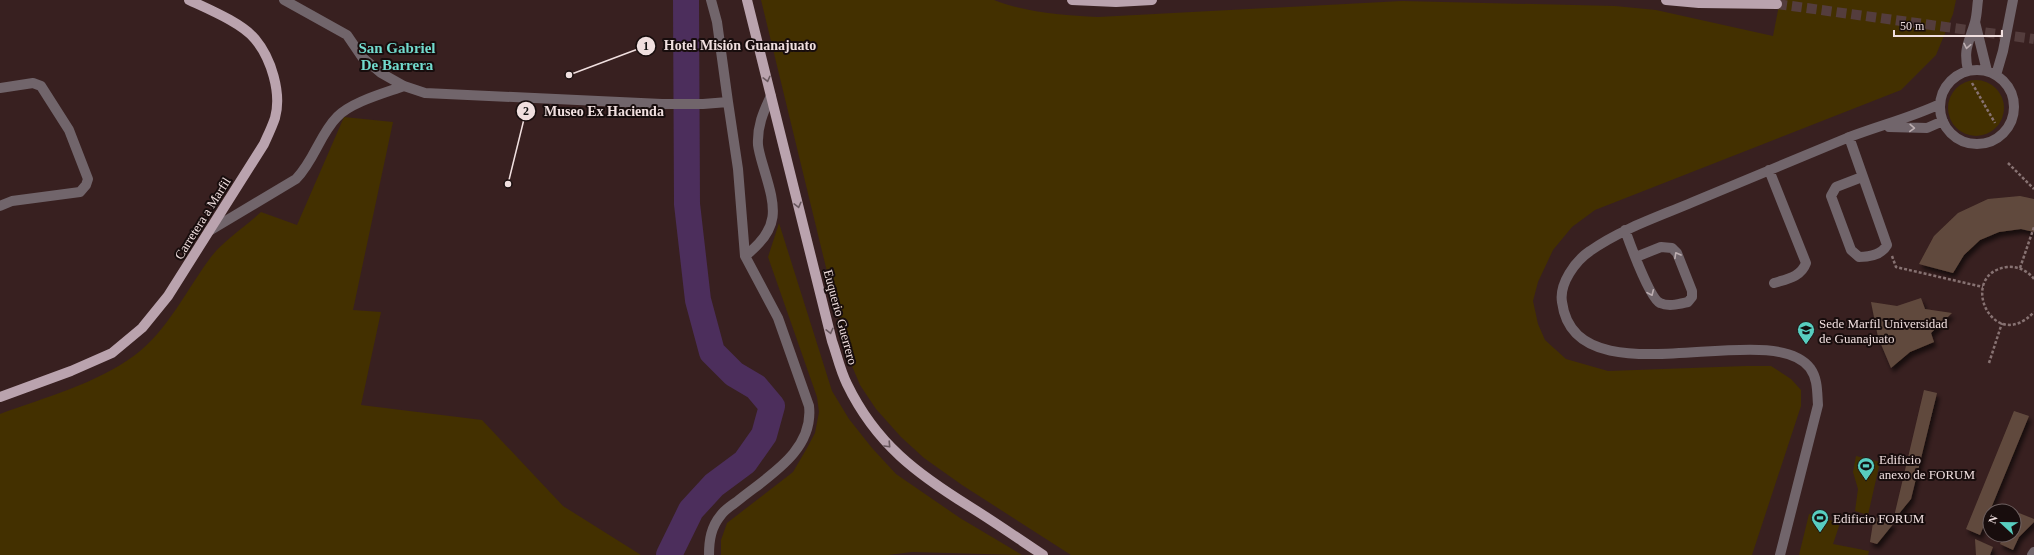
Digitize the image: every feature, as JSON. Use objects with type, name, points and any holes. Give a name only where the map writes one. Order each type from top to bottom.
[{"type":"main road","name":"Carretera a Marfil","points":[[0,396],[71,371],[112,353],[142,328],[168,296],[264,144],[275,116],[276,87],[270,61],[255,38],[230,21],[189,0]]},
{"type":"main road","name":"Euquerio Guerrero","points":[[748,0],[832,341],[846,383],[862,412],[887,444],[911,467],[942,490],[1043,555]]},
{"type":"main road","points":[[1072,0],[1116,2],[1152,0]]},
{"type":"main road","points":[[1666,0],[1698,3],[1777,4]]},
{"type":"street","points":[[284,0],[347,35],[362,57],[381,73],[404,86],[425,93],[662,104],[704,104],[728,102]]},
{"type":"street","points":[[709,555],[709,538],[722,513],[773,473],[797,451],[806,435],[810,418],[809,406],[778,318],[745,256],[738,169],[717,22],[711,0]]},
{"type":"street","points":[[1968,71],[1966,58],[1967,44],[1975,22],[1978,0]]},
{"type":"street","points":[[1992,73],[2003,51],[2013,0]]},
{"type":"street","points":[[1975,22],[1992,73]]},
{"type":"street","points":[[1968,71],[1992,73],[2006,84],[2012,95],[2014,107],[2012,119],[2005,130],[1996,138],[1984,143],[1972,143],[1960,139],[1950,132],[1943,121],[1940,104],[1943,93],[1949,83],[1957,75],[1968,71]]},
{"type":"street","points":[[0,88],[33,83],[41,86],[69,130],[88,179],[86,185],[80,192],[12,202],[0,206]]},
{"type":"street","points":[[209,231],[296,179],[306,168],[331,125],[344,111],[404,86]]},
{"type":"street","points":[[745,256],[756,248],[767,233],[774,215],[772,197],[758,146],[758,127],[764,109],[771,96]]},
{"type":"street","points":[[1780,555],[1818,404],[1817,386],[1810,368],[1792,356],[1763,350],[1652,354],[1615,352],[1596,346],[1580,337],[1568,322],[1562,301],[1564,284],[1575,265],[1589,252],[1625,230],[1849,137],[1909,118],[1940,104]]},
{"type":"street","points":[[1879,127],[1927,128],[1943,121]]},
{"type":"street","points":[[1849,137],[1862,177],[1888,245],[1884,250],[1867,257],[1859,257],[1851,250],[1831,196],[1836,187],[1862,177]]},
{"type":"street","points":[[1769,170],[1806,262],[1804,270],[1796,276],[1774,283]]},
{"type":"street","points":[[1625,230],[1653,299],[1666,305],[1688,302],[1692,297],[1692,291],[1677,253],[1672,248],[1661,247],[1636,257]]},
{"type":"path","points":[[1972,83],[1995,123]]},
{"type":"path","points":[[2008,163],[2034,188]]},
{"type":"path","points":[[2020,268],[2034,227]]},
{"type":"path","points":[[1888,245],[1896,267],[1983,287]]},
{"type":"path","points":[[2034,279],[2020,268],[2001,268],[1993,273],[1983,287],[1982,296],[1983,305],[1994,319],[2002,323],[2020,323],[2028,319],[2034,312]]},
{"type":"path","points":[[1988,363],[2002,323]]},
{"type":"shaded area","points":[[761,0],[994,0],[1032,11],[1098,17],[1402,1],[1615,6],[1656,10],[1773,36],[1780,0],[1956,0],[1953,14],[1936,55],[1901,90],[1595,210],[1572,227],[1553,250],[1538,282],[1533,301],[1538,324],[1545,340],[1566,359],[1608,371],[1771,366],[1791,379],[1801,390],[1801,406],[1752,555],[1071,555],[962,485],[924,458],[901,437],[876,409],[860,385],[847,354]]},
{"type":"shaded area","points":[[1970,80],[1982,80],[1996,88],[2004,102],[2002,119],[1996,128],[1982,136],[1970,136],[1960,131],[1953,124],[1948,114],[1948,102],[1953,92],[1960,85]]},
{"type":"shaded area","points":[[344,117],[393,122],[353,310],[381,312],[361,405],[482,420],[563,506],[641,555],[0,555],[0,414],[53,396],[87,382],[120,365],[135,355],[157,334],[216,251],[228,239],[261,212],[297,225]]},
{"type":"shaded area","points":[[779,223],[832,391],[849,419],[872,448],[896,474],[960,518],[1022,555],[912,552],[888,555],[721,555],[721,540],[727,523],[793,472],[815,433],[819,412],[817,397],[768,257]]},
{"type":"shaded area","name":"Edificio anexo de FORUM","points":[[1856,456],[1880,462],[1868,515],[1855,511],[1858,489],[1853,472]]},
{"type":"shaded area","name":"Edificio FORUM","points":[[1809,514],[1840,523],[1833,544],[1869,551],[1868,555],[1799,555]]},
{"type":"building","points":[[2020,196],[2034,199],[2034,232],[2021,229],[1999,232],[1980,240],[1964,255],[1953,273],[1919,264],[1934,236],[1958,213],[1988,199]]},
{"type":"building","points":[[1921,298],[1925,309],[1952,313],[1931,333],[1934,342],[1910,352],[1891,368],[1878,337],[1871,302],[1897,306]]},
{"type":"building","points":[[1924,390],[1937,393],[1911,499],[1893,521]]},
{"type":"building","points":[[2014,411],[2029,416],[1993,503],[1982,503],[1982,530],[1980,535],[1966,529]]},
{"type":"building","points":[[2022,514],[2034,519],[2034,522],[2022,534]]},
{"type":"building","points":[[1874,517],[1894,523],[1877,544],[1870,542]]},
{"type":"building","points":[[1975,539],[1993,547],[1990,555],[1976,555]]},
{"type":"building","points":[[2000,543],[2016,543],[2013,550]]},
{"type":"waterway","points":[[669,555],[691,510],[714,485],[745,462],[764,435],[772,406],[756,387],[734,374],[712,352],[698,300],[687,204],[686,0]]},
{"type":"tunnel","points":[[1777,4],[2034,39]]},
{"type":"place","name":"Hotel Misión Guanajuato","points":[[569,75]]},
{"type":"place","name":"Museo Ex Hacienda","points":[[508,184]]},
{"type":"place","name":"Sede Marfil Universidad de Guanajuato","points":[[1806,345]]},
{"type":"place","name":"Edificio anexo de FORUM","points":[[1866,481]]},
{"type":"place","name":"Edificio FORUM","points":[[1820,533]]},
{"type":"district","name":"San Gabriel De Barrera","points":[[397,56]]}]
